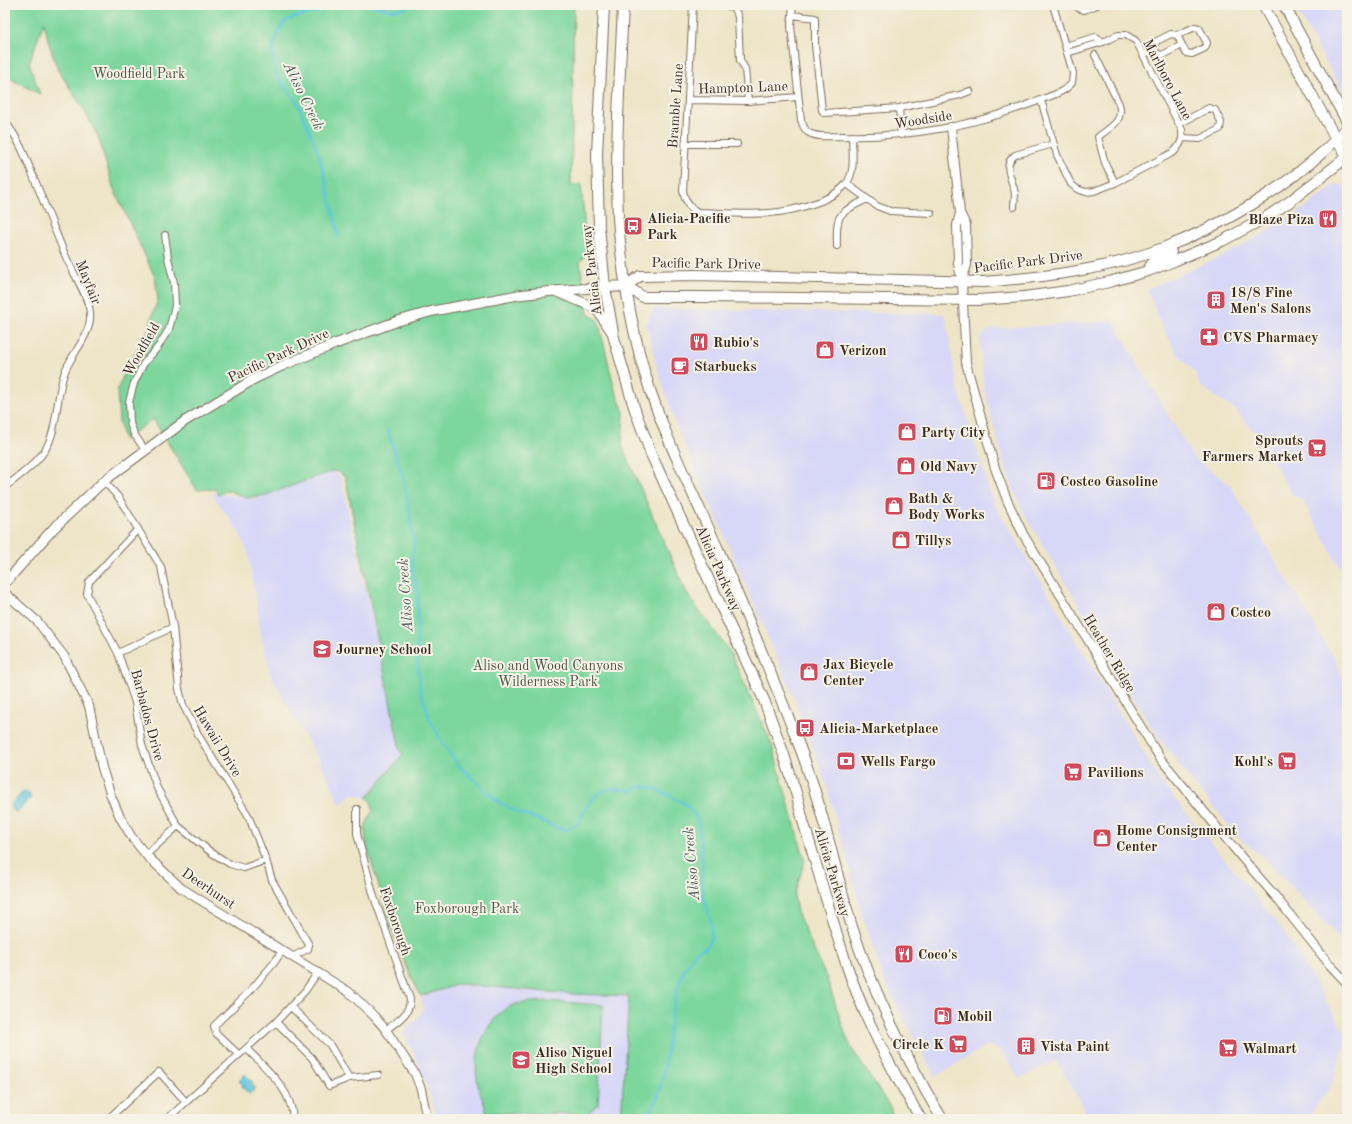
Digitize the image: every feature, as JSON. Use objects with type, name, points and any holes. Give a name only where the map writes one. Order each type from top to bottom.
[{"type":"main road","name":"Alicia Parkway","points":[[604,5],[597,154],[599,227],[605,287],[614,335],[628,388],[651,454],[764,700],[784,755],[848,967],[856,988],[883,1052],[902,1088],[921,1119]]},
{"type":"main road","name":"Alicia Parkway","points":[[623,5],[617,167],[618,219],[622,261],[637,343],[653,399],[671,447],[717,548],[801,749],[853,927],[864,962],[880,1003],[918,1079],[942,1119]]},
{"type":"main road","points":[[626,286],[643,297],[962,300],[1008,298],[1042,295],[1093,286],[1148,271],[1206,248],[1265,218],[1314,184],[1347,156],[1336,139],[1263,5]]},
{"type":"main road","points":[[1284,5],[1347,122]]},
{"type":"main road","name":"Pacific Park Drive","points":[[5,583],[53,529],[104,481],[185,421],[256,378],[309,354],[398,322],[433,311],[511,296],[554,291],[626,286],[640,276],[695,275],[984,282],[1022,279],[1094,267],[1130,259],[1162,249],[1212,226],[1261,198],[1292,177],[1324,152],[1347,128]]},
{"type":"main road","points":[[1148,271],[1149,266],[1157,258],[1197,241],[1202,238],[1212,226]]},
{"type":"main road","points":[[554,291],[596,310],[614,335]]},
{"type":"main road","points":[[1344,1119],[1347,1115]]},
{"type":"street","name":"Bramble Lane","points":[[693,5],[683,191],[684,199],[689,207],[694,211],[699,212],[785,212],[825,199],[838,192],[847,184]]},
{"type":"street","points":[[720,5],[732,7],[736,11],[738,17],[740,60],[744,69],[748,101]]},
{"type":"street","name":"Woodside","points":[[793,5],[791,26],[801,120],[803,128],[816,136],[890,136],[951,127],[1000,114],[1063,91],[1072,83],[1073,74],[1067,53]]},
{"type":"street","points":[[1053,5],[1067,53]]},
{"type":"street","points":[[1077,5],[1078,8],[1084,10],[1097,5]]},
{"type":"street","points":[[792,15],[815,18],[815,45],[822,110],[824,113],[899,108],[960,95],[970,91]]},
{"type":"street","points":[[1177,35],[1182,44],[1186,52],[1192,54],[1205,48],[1207,43],[1199,28],[1195,26],[1177,35],[1171,34],[1155,42],[1153,47],[1156,53],[1162,55],[1182,44]]},
{"type":"street","name":"Marlboro Lane","points":[[1041,100],[1057,154],[1070,184],[1077,190],[1086,192],[1094,191],[1115,183],[1174,152],[1180,146],[1183,138],[1182,130],[1136,41],[1126,35],[1118,35],[1103,42],[1067,53]]},
{"type":"street","name":"Marlboro Lane","points":[[1065,46],[1096,37],[1103,42]]},
{"type":"street","points":[[1143,55],[1154,49]]},
{"type":"street","points":[[1095,55],[1121,110],[1120,117],[1116,123],[1098,137],[1105,163],[1115,183]]},
{"type":"street","name":"Hampton Lane","points":[[688,100],[748,101],[798,97]]},
{"type":"street","points":[[899,108],[901,134]]},
{"type":"street","points":[[1179,124],[1209,108],[1215,110],[1221,122],[1220,129],[1200,139],[1183,138]]},
{"type":"street","name":"Mayfair","points":[[5,122],[20,145],[67,259],[87,302],[90,313],[86,335],[64,374],[50,440],[45,451],[5,487]]},
{"type":"street","name":"Heather Ridge","points":[[951,127],[960,213],[957,226],[958,264],[962,282],[966,363],[995,468],[1007,500],[1023,534],[1160,758],[1243,859],[1276,896],[1330,965],[1347,982]]},
{"type":"street","points":[[852,136],[852,168],[847,184],[877,206],[890,211],[931,214]]},
{"type":"street","points":[[685,144],[737,144]]},
{"type":"street","points":[[1014,207],[1015,194],[1008,165],[1010,158],[1015,155],[1053,144]]},
{"type":"street","points":[[837,246],[838,219],[841,214],[848,208],[867,199]]},
{"type":"street","name":"Woodfield","points":[[144,450],[134,434],[130,423],[129,402],[134,383],[144,363],[158,347],[169,329],[175,306],[174,283],[164,235]]},
{"type":"street","name":"Hawaii Drive","points":[[104,481],[119,498],[161,567],[173,627],[179,689],[183,705],[200,738],[248,815],[266,860],[272,880],[309,945],[308,949],[292,957]]},
{"type":"street","name":"Barbados Drive","points":[[138,529],[89,582],[87,594],[118,653],[135,702],[142,745],[157,788],[178,826],[212,853],[230,864],[244,868],[266,860]]},
{"type":"street","name":"Deerhurst","points":[[5,593],[37,621],[64,656],[89,706],[104,772],[117,810],[131,836],[146,855],[181,888],[349,992],[386,1030],[415,1074],[421,1089],[427,1119]]},
{"type":"street","points":[[118,653],[173,627]]},
{"type":"street","name":"Foxborough","points":[[357,809],[357,834],[374,897],[410,999],[410,1006],[405,1014],[386,1030]]},
{"type":"street","points":[[146,855],[178,826]]},
{"type":"street","points":[[238,1055],[216,1033],[214,1026],[250,991],[274,964],[282,951]]},
{"type":"street","points":[[167,1119],[276,1022],[305,992],[318,972]]},
{"type":"street","points":[[291,1007],[330,1045],[349,1078]]},
{"type":"street","points":[[276,1022],[312,1058],[329,1086],[349,1078],[378,1075]]},
{"type":"street","points":[[247,1049],[282,1086],[288,1096],[293,1113],[293,1119]]},
{"type":"street","points":[[108,1119],[159,1072],[186,1102]]},
{"type":"shaded area","points":[[1294,5],[1347,5],[1347,99],[1346,98]]},
{"type":"shaded area","points":[[1336,184],[1345,186],[1347,190],[1347,579],[1302,500],[1292,495],[1263,443],[1255,432],[1234,409],[1199,385],[1198,376],[1177,353],[1160,323],[1147,289],[1244,245],[1305,208]]},
{"type":"shaded area","points":[[654,309],[945,314],[958,389],[993,502],[1163,785],[1286,934],[1347,1036],[1332,1084],[1307,1119],[1090,1119],[1056,1060],[1019,1079],[1003,1052],[988,1045],[935,1077],[884,980],[863,917],[826,783],[793,695],[675,422],[657,368],[647,324]]},
{"type":"shaded area","points":[[1113,321],[1193,457],[1229,484],[1337,663],[1347,688],[1347,947],[1266,859],[1242,841],[1185,773],[1148,722],[1023,512],[1005,468],[984,389],[980,338],[989,329]]},
{"type":"shaded area","name":"Journey School","points":[[332,471],[340,476],[403,754],[367,798],[352,793],[346,798],[341,806],[325,771],[273,679],[268,665],[261,632],[248,552],[239,532],[211,493],[254,499]]},
{"type":"shaded area","name":"Aliso Niguel High School","points":[[460,984],[571,994],[629,996],[622,1119],[435,1119],[434,1108],[429,1090],[413,1051],[404,1036],[404,1030],[408,1025],[416,1020],[423,1009],[421,996]]},
{"type":"green space","points":[[5,5],[574,5],[571,186],[581,184],[587,253],[580,262],[588,314],[598,320],[615,390],[624,412],[622,446],[687,594],[730,652],[772,745],[805,861],[794,895],[797,912],[827,979],[846,1036],[852,1049],[890,1107],[894,1119],[621,1119],[629,996],[571,994],[460,984],[421,996],[407,968],[385,907],[371,861],[365,832],[373,810],[371,802],[367,798],[403,754],[400,751],[345,476],[339,472],[333,471],[266,495],[246,498],[227,490],[218,495],[215,489],[197,490],[153,419],[124,440],[119,422],[117,390],[129,363],[146,335],[158,299],[155,277],[113,187],[99,139],[85,111],[58,70],[49,44],[44,22],[29,63],[40,94],[5,76]]},
{"type":"green space","points":[[547,1001],[603,1005],[598,1104],[587,1114],[487,1113],[479,1087],[476,1068],[477,1057],[484,1034],[490,1024],[506,1008],[520,1003]]},
{"type":"water","points":[[24,791],[29,793],[31,798],[17,812],[12,810],[10,805]]},
{"type":"water","points":[[245,1074],[253,1082],[251,1084],[256,1088],[249,1094],[242,1087],[243,1085],[239,1081]]},
{"type":"waterway","name":"Aliso Creek","points":[[339,5],[322,11],[295,17],[284,22],[278,32],[273,50],[275,71],[298,104],[316,146],[339,237]]},
{"type":"waterway","name":"Aliso Creek","points":[[370,5],[396,10],[411,5]]},
{"type":"waterway","name":"Aliso Creek","points":[[388,431],[405,485],[414,541],[412,556],[413,574],[418,594],[417,649],[420,689],[430,720],[442,742],[457,764],[498,802],[519,813],[557,828],[567,830],[578,823],[586,808],[596,795],[607,789],[632,790],[642,786],[655,789],[688,806],[698,820],[702,856],[703,895],[710,918],[712,936],[707,947],[696,952],[685,968],[678,986],[671,1016],[664,1074],[658,1096],[645,1119]]},
{"type":"place","name":"Blaze Piza","points":[[1328,219]]},
{"type":"place","name":"Alicia-Pacific Park","points":[[633,226]]},
{"type":"place","name":"18/8 Fine Men's Salons","points":[[1216,300]]},
{"type":"place","name":"CVS Pharmacy","points":[[1209,337]]},
{"type":"place","name":"Rubio's","points":[[699,342]]},
{"type":"place","name":"Verizon","points":[[825,350]]},
{"type":"place","name":"Starbucks","points":[[680,366]]},
{"type":"place","name":"Party City","points":[[907,432]]},
{"type":"place","name":"Sprouts Farmers Market","points":[[1317,448]]},
{"type":"place","name":"Old Navy","points":[[906,466]]},
{"type":"place","name":"Costco Gasoline","points":[[1046,481]]},
{"type":"place","name":"Bath & Body Works","points":[[894,506]]},
{"type":"place","name":"Tillys","points":[[901,540]]},
{"type":"place","name":"Costco","points":[[1216,612]]},
{"type":"place","name":"Journey School","points":[[322,649]]},
{"type":"place","name":"Jax Bicycle Center","points":[[809,672]]},
{"type":"place","name":"Alicia-Marketplace","points":[[805,728]]},
{"type":"place","name":"Wells Fargo","points":[[846,761]]},
{"type":"place","name":"Kohl's","points":[[1287,761]]},
{"type":"place","name":"Pavilions","points":[[1073,772]]},
{"type":"place","name":"Home Consignment Center","points":[[1102,838]]},
{"type":"place","name":"Coco's","points":[[904,954]]},
{"type":"place","name":"Mobil","points":[[943,1016]]},
{"type":"place","name":"Circle K","points":[[958,1044]]},
{"type":"place","name":"Vista Paint","points":[[1026,1046]]},
{"type":"place","name":"Walmart","points":[[1228,1048]]},
{"type":"place","name":"Aliso Niguel High School","points":[[521,1060]]},
{"type":"park label","name":"Woodfield Park","points":[[139,73]]},
{"type":"park label","name":"Aliso and Wood Canyons Wilderness Park","points":[[548,674]]},
{"type":"park label","name":"Foxborough Park","points":[[467,908]]}]
